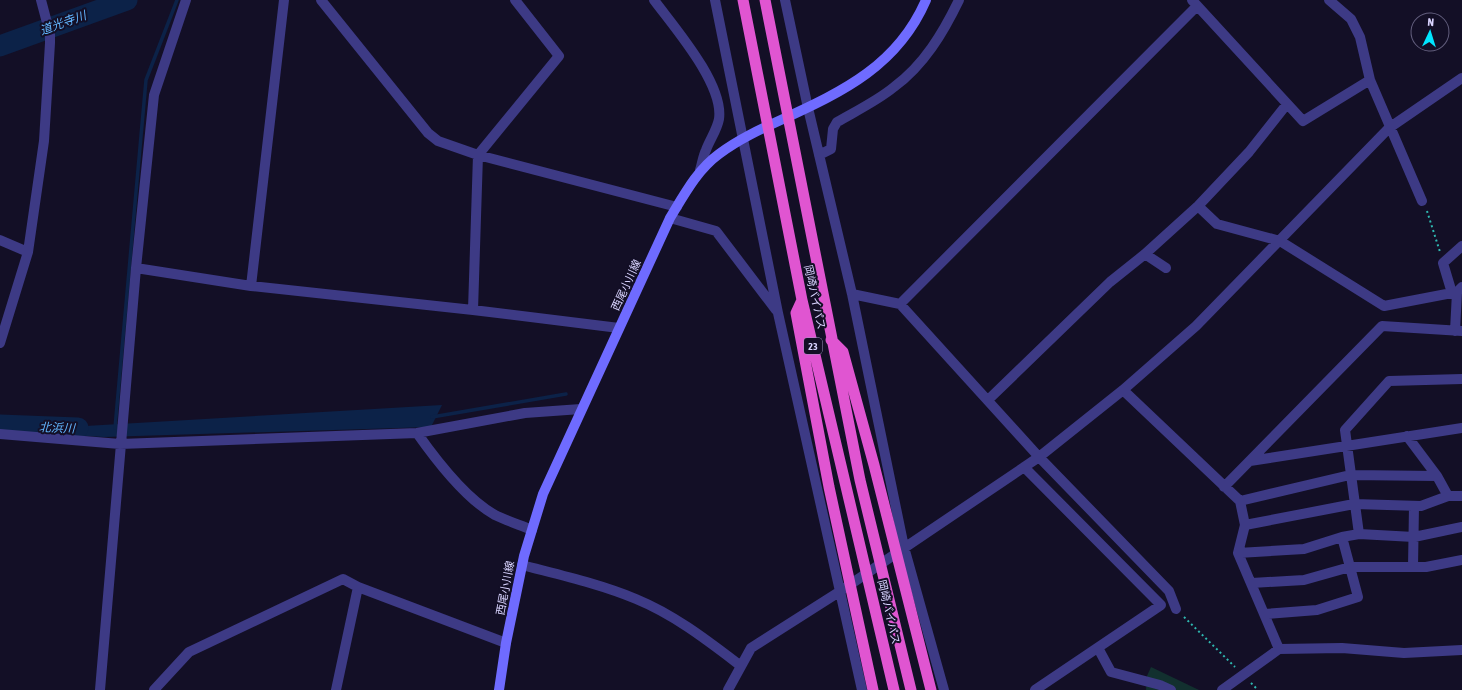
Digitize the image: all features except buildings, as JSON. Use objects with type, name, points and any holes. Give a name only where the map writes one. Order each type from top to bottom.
[{"type":"highway","name":"岡崎バイパス","points":[[743,0],[802,300],[894,690]]},
{"type":"highway","name":"岡崎バイパス","points":[[764,0],[860,480],[911,690]]},
{"type":"highway","name":"23","points":[[802,300],[796,313],[829,487],[873,690]]},
{"type":"highway","name":"23","points":[[831,340],[843,352],[874,465],[931,690]]},
{"type":"main road","name":"西尾小川線","points":[[499,690],[506,643],[522,565],[543,494],[670,218],[700,170],[718,154],[742,138],[808,108],[849,87],[879,64],[909,31],[926,0]]},
{"type":"street","points":[[0,343],[28,252],[44,141],[50,34],[41,0]]},
{"type":"street","points":[[100,690],[120,444],[154,95],[186,0]]},
{"type":"street","points":[[251,286],[284,0]]},
{"type":"street","points":[[321,0],[428,133],[438,141],[478,155],[677,207]]},
{"type":"street","points":[[473,310],[478,155],[559,56],[515,0]]},
{"type":"street","points":[[654,0],[698,61],[710,80],[717,98],[719,118],[717,128],[706,150],[700,170]]},
{"type":"street","points":[[714,0],[778,313],[862,690]]},
{"type":"street","points":[[785,0],[808,108],[852,294],[904,547],[944,690]]},
{"type":"street","points":[[819,155],[831,149],[833,129],[837,122],[894,88],[911,72],[940,36],[959,0]]},
{"type":"street","points":[[1330,0],[1351,19],[1360,37],[1370,80],[1389,128],[1422,201]]},
{"type":"street","points":[[900,304],[1194,3],[1303,121],[1370,80]]},
{"type":"street","points":[[728,690],[751,648],[839,592],[1039,457],[1123,390],[1196,326],[1389,128],[1462,78]]},
{"type":"street","points":[[988,400],[1110,282],[1145,254],[1198,206],[1248,152],[1287,104]]},
{"type":"street","points":[[1198,206],[1217,224],[1280,241],[1384,306],[1457,291]]},
{"type":"street","points":[[670,218],[716,231],[778,313]]},
{"type":"street","points":[[0,240],[28,252]]},
{"type":"street","points":[[1224,487],[1382,326],[1459,331],[1457,291],[1443,263],[1462,246]]},
{"type":"street","points":[[1145,254],[1166,268]]},
{"type":"street","points":[[136,268],[251,286],[473,310],[619,328]]},
{"type":"street","points":[[852,294],[900,304],[1039,457],[1169,591],[1176,609]]},
{"type":"street","points":[[1359,534],[1345,430],[1389,381],[1462,379]]},
{"type":"street","points":[[1123,390],[1240,502],[1245,525],[1238,553],[1279,650]]},
{"type":"street","points":[[0,434],[120,444],[417,433],[525,413],[581,409]]},
{"type":"street","points":[[1250,461],[1462,428]]},
{"type":"street","points":[[417,433],[440,465],[473,498],[494,514],[532,530]]},
{"type":"street","points":[[1407,436],[1437,476],[1448,496]]},
{"type":"street","points":[[1024,467],[1161,605],[1035,690]]},
{"type":"street","points":[[1240,502],[1350,475],[1437,476]]},
{"type":"street","points":[[1245,525],[1354,504],[1421,506],[1448,496],[1462,496]]},
{"type":"street","points":[[1414,506],[1414,567]]},
{"type":"street","points":[[1238,553],[1304,549],[1342,537],[1359,534],[1414,537],[1462,527]]},
{"type":"street","points":[[1265,614],[1317,610],[1358,597],[1342,537]]},
{"type":"street","points":[[1252,584],[1304,580],[1350,567],[1426,567],[1462,560]]},
{"type":"street","points":[[522,565],[576,579],[636,599],[685,625],[741,666]]},
{"type":"street","points":[[154,690],[189,652],[343,579],[358,587],[506,643]]},
{"type":"street","points":[[336,690],[358,587]]},
{"type":"street","points":[[1098,648],[1111,672],[1160,685],[1171,690]]},
{"type":"street","points":[[1222,690],[1279,650],[1342,648],[1404,653],[1462,650]]},
{"type":"path","points":[[1422,201],[1430,218],[1443,263]]},
{"type":"green space","points":[[1151,667],[1199,690],[1146,690],[1147,676]]},
{"type":"water","name":"北浜川","points":[[442,405],[431,427],[104,437],[0,431]]},
{"type":"waterway","name":"道光寺川","points":[[0,46],[127,0]]},
{"type":"waterway","points":[[115,428],[146,80],[177,0]]},
{"type":"waterway","points":[[432,417],[566,394]]},
{"type":"waterway","name":"北浜川","points":[[0,425],[78,428]]}]
